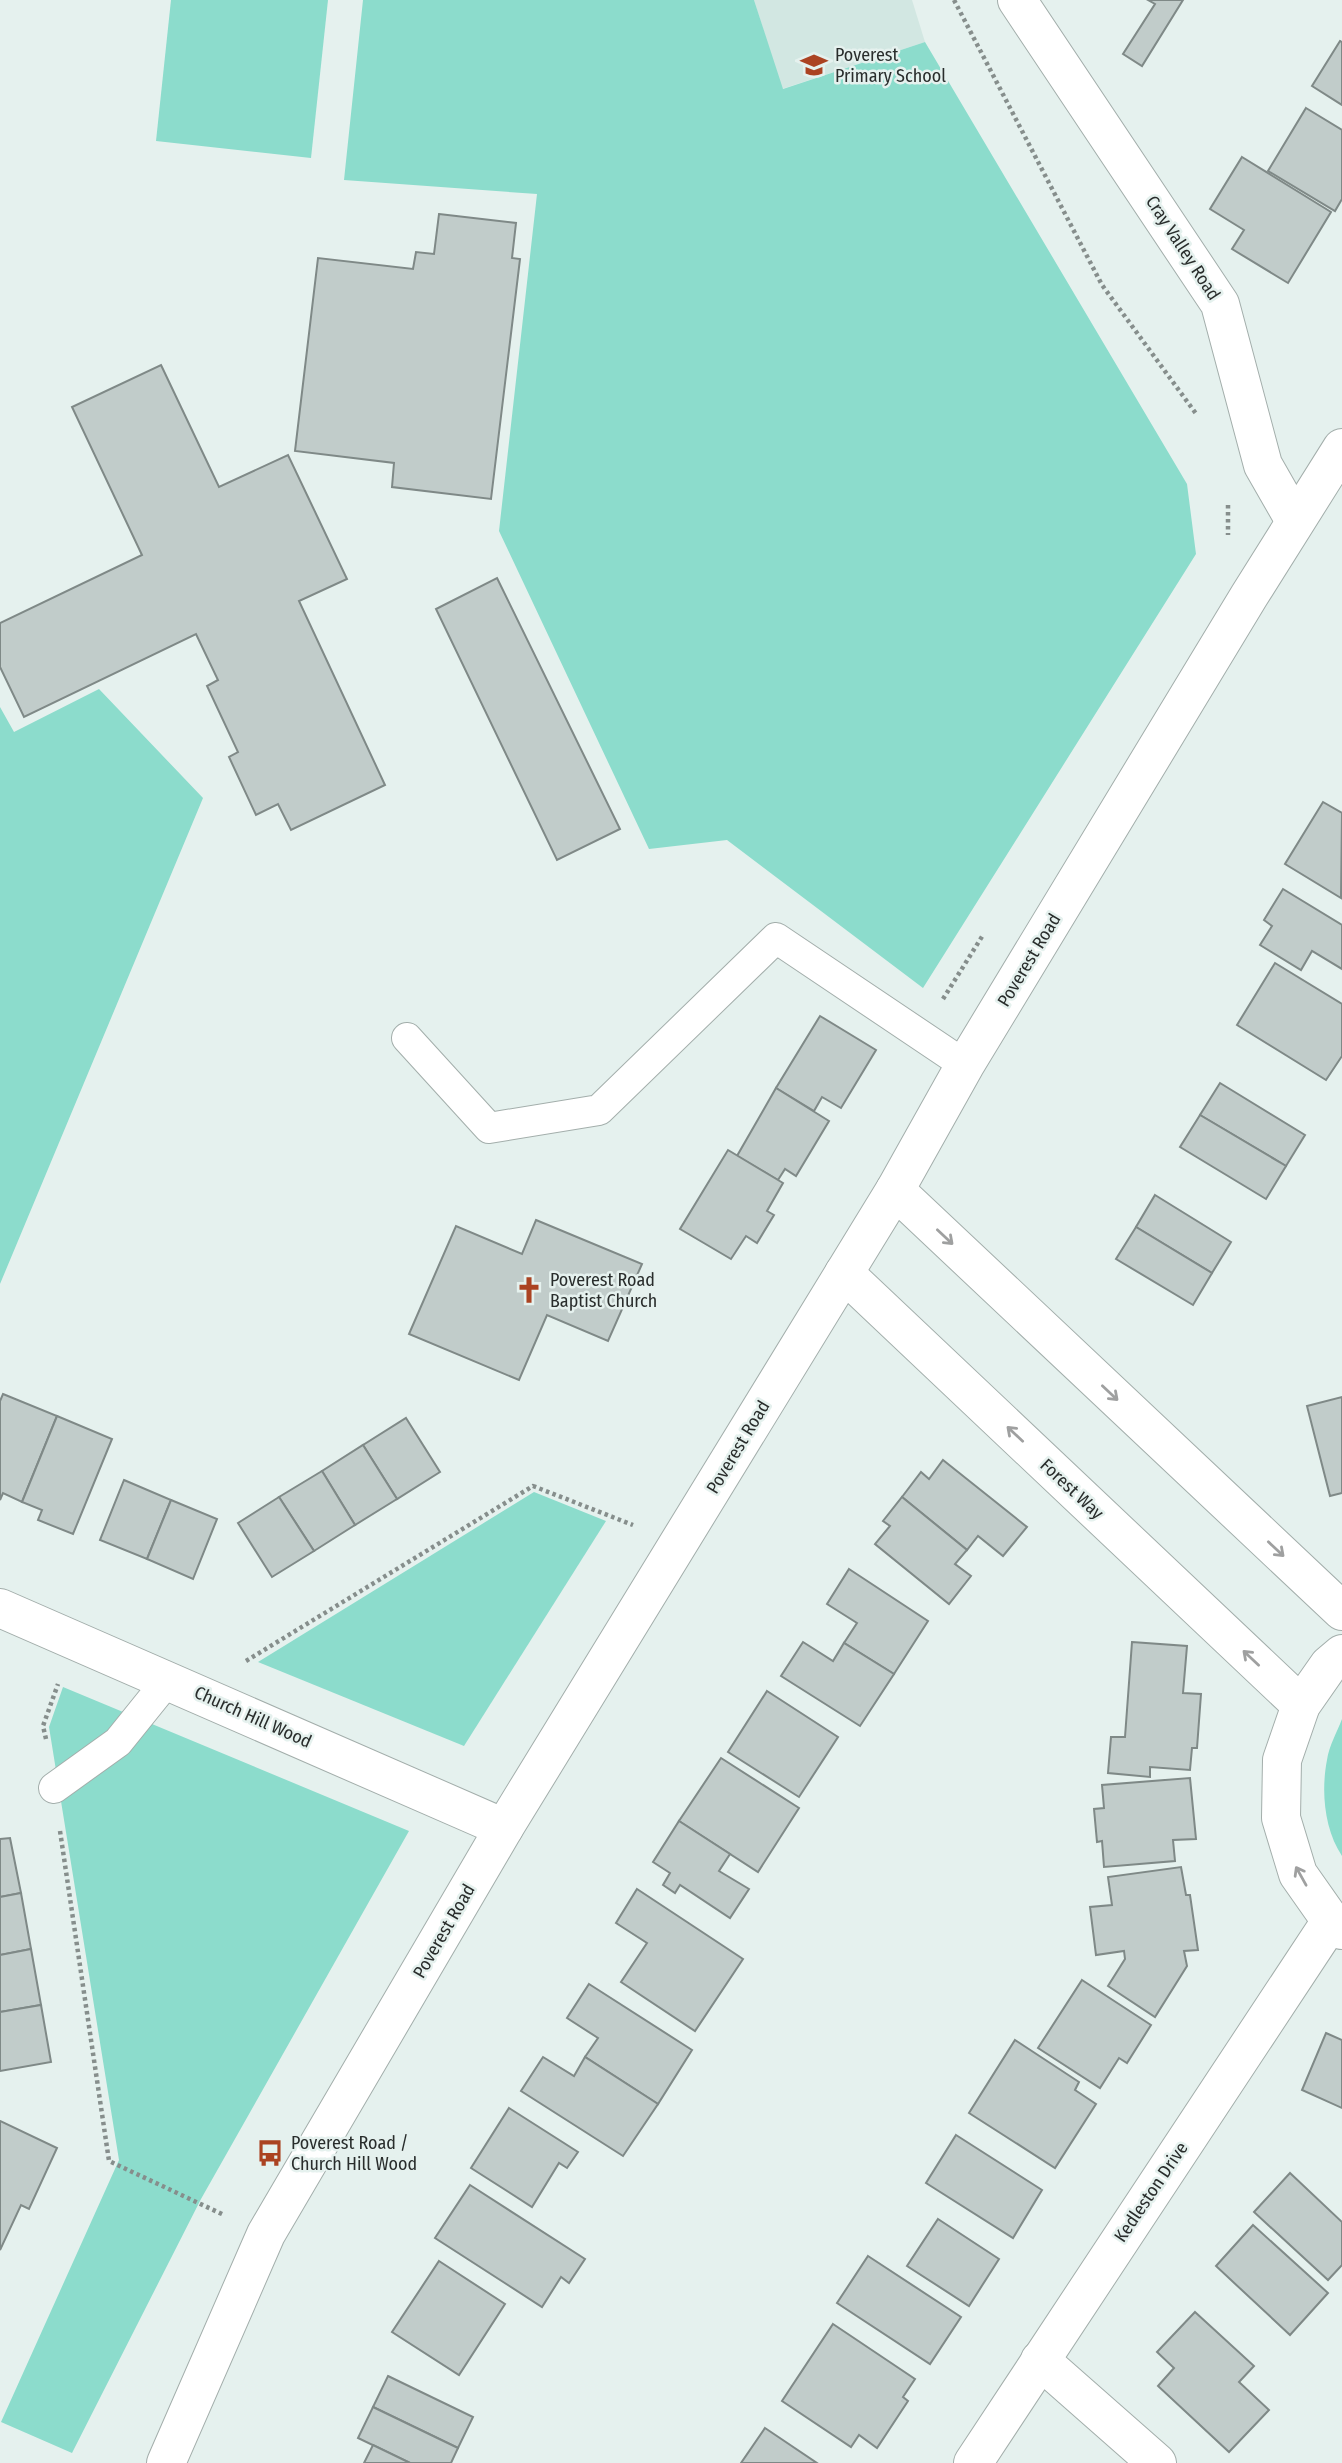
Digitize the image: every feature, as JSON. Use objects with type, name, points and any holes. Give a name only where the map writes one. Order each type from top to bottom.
[{"type":"street","name":"Cray Valley Road","points":[[1017,0],[1220,304],[1263,465],[1295,521]]},
{"type":"street","name":"Poverest Road","points":[[166,2463],[266,2234],[504,1828],[895,1190],[965,1065],[1342,448]]},
{"type":"street","points":[[895,1190],[1342,1611]]},
{"type":"street","name":"Forest Way","points":[[844,1273],[1301,1704]]},
{"type":"street","name":"Church Hill Wood","points":[[0,1608],[504,1828]]},
{"type":"street","points":[[1336,1926],[1297,1874],[1281,1818],[1282,1760],[1301,1704],[1329,1665],[1342,1654]]},
{"type":"street","name":"Kedleston Drive","points":[[973,2463],[1040,2360],[1336,1926]]},
{"type":"street","points":[[1040,2360],[1157,2463]]},
{"type":"lane","points":[[407,1038],[489,1128],[599,1110],[776,938],[965,1065]]},
{"type":"lane","points":[[54,1788],[118,1742],[182,1686]]},
{"type":"path","points":[[954,0],[1102,285],[1205,425]]},
{"type":"path","points":[[1228,501],[1228,541]]},
{"type":"path","points":[[920,1036],[986,930]]},
{"type":"path","points":[[182,1686],[533,1486],[679,1543]]},
{"type":"path","points":[[74,1640],[43,1726],[109,2161],[266,2234]]},
{"type":"shaded area","name":"Poverest Primary School","points":[[754,0],[912,0],[925,42],[782,89]]},
{"type":"green space","points":[[171,0],[328,0],[311,158],[156,141]]},
{"type":"green space","points":[[363,0],[754,0],[783,89],[925,42],[1187,484],[1196,554],[923,988],[727,840],[649,849],[499,531],[537,194],[344,180]]},
{"type":"green space","points":[[99,689],[203,798],[0,1284],[0,707],[14,732]]},
{"type":"green space","points":[[534,1492],[606,1521],[464,1746],[258,1662]]},
{"type":"green space","points":[[63,1687],[409,1831],[201,2199],[72,2453],[1,2422],[119,2160],[49,1727]]},
{"type":"green space","points":[[1342,1719],[1342,1856],[1328,1822],[1324,1784],[1331,1744]]},
{"type":"building","points":[[1148,0],[1183,0],[1142,66],[1123,54],[1155,4]]},
{"type":"building","points":[[1340,41],[1342,42],[1342,105],[1312,86]]},
{"type":"building","points":[[1306,108],[1342,130],[1342,199],[1335,211],[1268,171]]},
{"type":"building","points":[[1242,157],[1331,212],[1288,283],[1232,249],[1244,230],[1210,209]]},
{"type":"building","points":[[439,214],[516,223],[512,258],[520,259],[491,499],[392,487],[394,463],[295,451],[318,258],[413,269],[416,252],[434,254]]},
{"type":"building","points":[[161,365],[219,487],[288,455],[347,579],[299,601],[385,785],[291,830],[278,804],[256,815],[229,757],[238,752],[207,686],[218,680],[196,634],[24,717],[0,667],[0,623],[142,555],[72,407]]},
{"type":"building","points":[[497,578],[620,829],[557,860],[436,609]]},
{"type":"building","points":[[1323,802],[1342,813],[1341,898],[1285,864]]},
{"type":"building","points":[[1283,889],[1342,925],[1342,969],[1312,951],[1301,970],[1260,945],[1272,926],[1264,920]]},
{"type":"building","points":[[1275,963],[1342,1004],[1342,1056],[1326,1080],[1237,1025]]},
{"type":"building","points":[[820,1016],[876,1050],[841,1108],[822,1097],[814,1111],[776,1088]]},
{"type":"building","points":[[1220,1083],[1305,1135],[1286,1166],[1200,1115]]},
{"type":"building","points":[[776,1088],[829,1121],[796,1176],[785,1169],[778,1180],[737,1156]]},
{"type":"building","points":[[1200,1115],[1286,1166],[1266,1199],[1180,1147]]},
{"type":"building","points":[[728,1150],[783,1183],[767,1211],[774,1215],[757,1243],[746,1236],[731,1259],[680,1229]]},
{"type":"building","points":[[1155,1195],[1231,1242],[1212,1273],[1136,1227]]},
{"type":"building","name":"Poverest Road Baptist Church","points":[[536,1220],[642,1264],[608,1341],[547,1315],[519,1380],[409,1334],[456,1226],[522,1254]]},
{"type":"building","points":[[1136,1227],[1212,1273],[1193,1305],[1116,1259]]},
{"type":"building","points":[[3,1394],[57,1416],[22,1502],[3,1493],[0,1500],[0,1401]]},
{"type":"building","points":[[1342,1397],[1342,1493],[1330,1496],[1307,1406]]},
{"type":"building","points":[[57,1416],[112,1439],[73,1534],[38,1520],[42,1510],[22,1502]]},
{"type":"building","points":[[406,1418],[440,1472],[397,1499],[363,1445]]},
{"type":"building","points":[[363,1445],[397,1499],[355,1525],[322,1471]]},
{"type":"building","points":[[943,1460],[1027,1527],[1003,1556],[978,1536],[967,1550],[902,1497],[921,1472],[929,1479]]},
{"type":"building","points":[[322,1471],[355,1525],[314,1551],[279,1497]]},
{"type":"building","points":[[124,1480],[171,1500],[147,1559],[100,1540]]},
{"type":"building","points":[[279,1497],[314,1551],[272,1577],[238,1523]]},
{"type":"building","points":[[902,1497],[967,1550],[955,1564],[971,1576],[949,1604],[875,1544],[890,1526],[883,1521]]},
{"type":"building","points":[[171,1500],[217,1519],[193,1579],[147,1559]]},
{"type":"building","points":[[849,1569],[928,1621],[894,1674],[844,1643],[857,1623],[827,1604]]},
{"type":"building","points":[[803,1642],[833,1661],[844,1643],[894,1674],[860,1726],[781,1676]]},
{"type":"building","points":[[1132,1642],[1187,1646],[1183,1693],[1201,1694],[1197,1748],[1192,1748],[1190,1770],[1150,1767],[1150,1777],[1108,1773],[1111,1737],[1125,1737]]},
{"type":"building","points":[[767,1691],[838,1737],[799,1797],[728,1752]]},
{"type":"building","points":[[721,1758],[799,1808],[758,1872],[679,1821]]},
{"type":"building","points":[[1190,1778],[1196,1839],[1173,1840],[1175,1861],[1104,1867],[1102,1841],[1097,1842],[1094,1809],[1104,1808],[1102,1785]]},
{"type":"building","points":[[679,1821],[730,1854],[719,1871],[749,1889],[730,1918],[680,1885],[675,1893],[663,1885],[670,1873],[653,1862]]},
{"type":"building","points":[[10,1838],[21,1893],[0,1897],[0,1839]]},
{"type":"building","points":[[1181,1867],[1186,1895],[1190,1895],[1198,1950],[1184,1951],[1187,1966],[1155,2017],[1108,1986],[1125,1959],[1124,1951],[1096,1955],[1090,1907],[1112,1905],[1108,1877]]},
{"type":"building","points":[[637,1889],[743,1959],[695,2031],[621,1982],[647,1943],[616,1923]]},
{"type":"building","points":[[21,1893],[31,1949],[0,1955],[0,1897]]},
{"type":"building","points":[[31,1949],[41,2005],[0,2012],[0,1955]]},
{"type":"building","points":[[1082,1980],[1151,2025],[1127,2063],[1119,2058],[1100,2088],[1038,2048]]},
{"type":"building","points":[[589,1984],[692,2050],[658,2104],[585,2057],[598,2038],[567,2018]]},
{"type":"building","points":[[41,2005],[51,2062],[0,2071],[0,2012]]},
{"type":"building","points":[[1326,2033],[1342,2040],[1342,2108],[1302,2090]]},
{"type":"building","points":[[1015,2040],[1079,2082],[1075,2090],[1096,2104],[1055,2168],[969,2113]]},
{"type":"building","points":[[543,2057],[574,2076],[585,2057],[658,2104],[623,2156],[521,2091]]},
{"type":"building","points":[[509,2108],[578,2152],[567,2168],[559,2163],[532,2207],[471,2168]]},
{"type":"building","points":[[0,2121],[57,2148],[29,2209],[21,2205],[0,2250]]},
{"type":"building","points":[[956,2135],[1042,2190],[1013,2238],[926,2183]]},
{"type":"building","points":[[1290,2173],[1342,2222],[1342,2265],[1328,2280],[1254,2212]]},
{"type":"building","points":[[470,2185],[585,2259],[569,2283],[561,2277],[542,2307],[435,2238]]},
{"type":"building","points":[[938,2219],[999,2259],[969,2306],[907,2266]]},
{"type":"building","points":[[1253,2225],[1328,2293],[1290,2335],[1216,2266]]},
{"type":"building","points":[[868,2256],[961,2317],[930,2364],[837,2303]]},
{"type":"building","points":[[439,2261],[505,2304],[459,2375],[392,2332]]},
{"type":"building","points":[[1195,2312],[1254,2366],[1239,2382],[1269,2410],[1229,2452],[1158,2386],[1174,2368],[1157,2352]]},
{"type":"building","points":[[833,2324],[915,2379],[903,2397],[908,2401],[877,2448],[859,2435],[851,2447],[782,2401]]},
{"type":"building","points":[[388,2376],[473,2417],[458,2448],[373,2407]]},
{"type":"building","points":[[373,2407],[458,2448],[451,2463],[410,2463],[358,2438]]},
{"type":"building","points":[[765,2428],[817,2463],[741,2463]]},
{"type":"building","points":[[373,2445],[410,2463],[364,2463]]},
{"type":"place","name":"Poverest Primary School","points":[[814,65]]},
{"type":"place","name":"Poverest Road Baptist Church","points":[[529,1290]]},
{"type":"place","name":"Poverest Road / Church Hill Wood","points":[[270,2153]]}]
